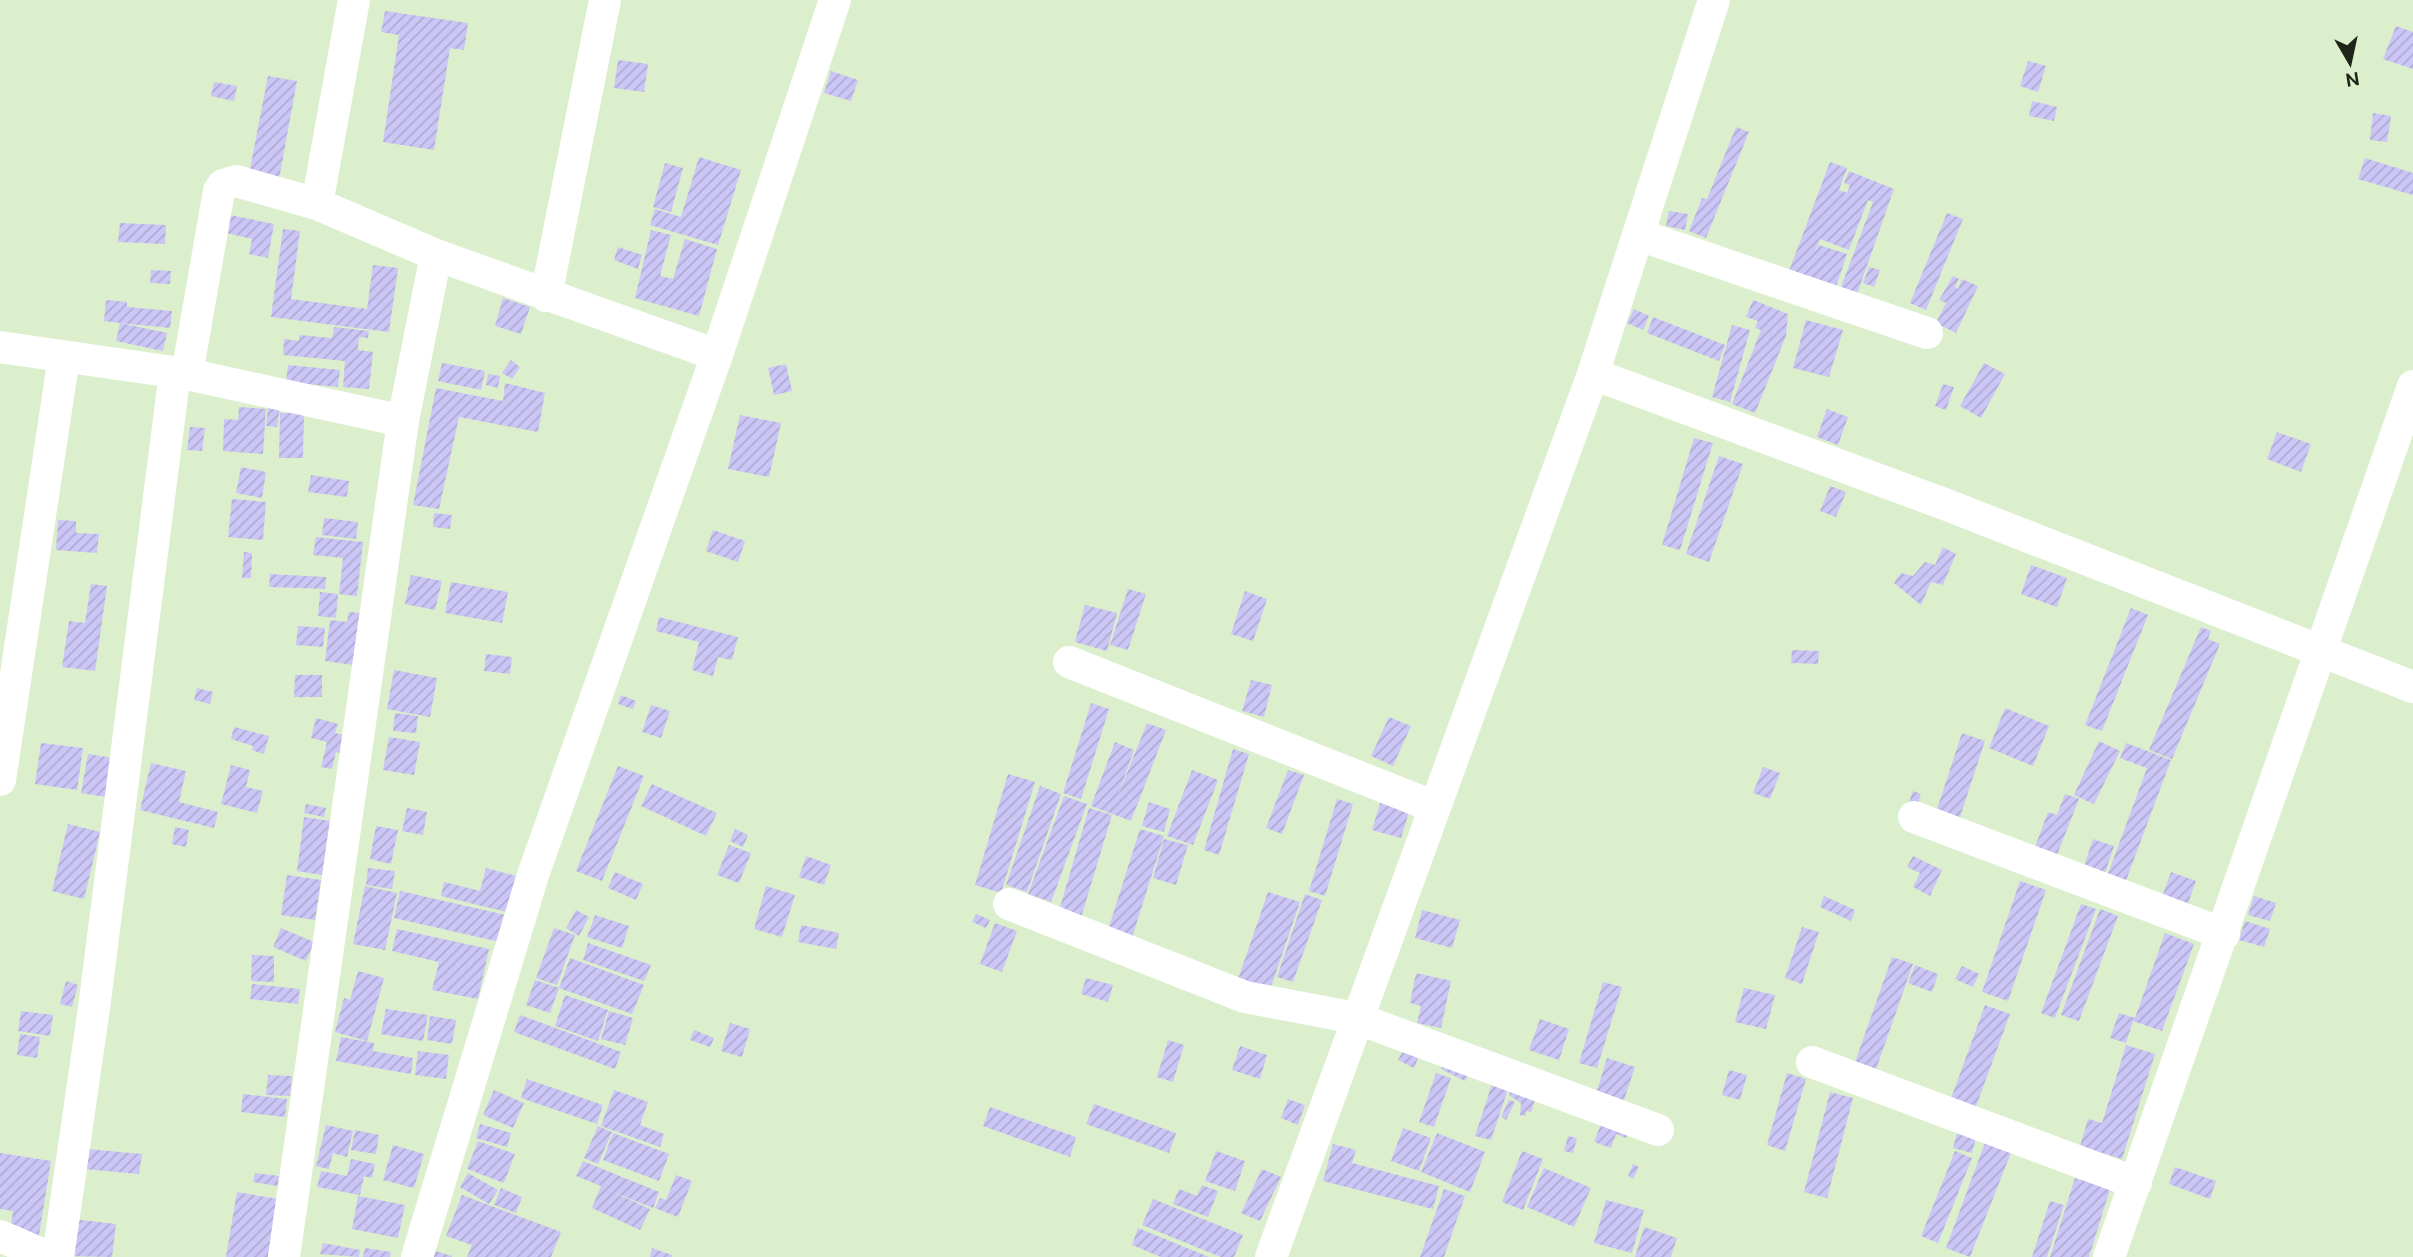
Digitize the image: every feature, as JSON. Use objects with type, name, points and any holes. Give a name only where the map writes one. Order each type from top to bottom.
[{"type":"street","points":[[317,204],[354,0]]},
{"type":"street","points":[[546,296],[605,0]]},
{"type":"street","points":[[417,1257],[533,875],[717,355],[835,0]]},
{"type":"street","points":[[1271,1257],[1593,374],[1714,0]]},
{"type":"street","points":[[58,1257],[181,373],[220,188],[236,181],[317,204],[436,255],[717,355]]},
{"type":"street","points":[[1639,234],[1927,333]]},
{"type":"street","points":[[284,1257],[403,421],[436,255]]},
{"type":"street","points":[[0,347],[181,373],[403,421]]},
{"type":"street","points":[[0,780],[64,358]]},
{"type":"street","points":[[1593,374],[1947,505],[2413,687]]},
{"type":"street","points":[[2109,1257],[2224,934],[2319,651],[2413,386]]},
{"type":"street","points":[[1069,662],[1435,807]]},
{"type":"street","points":[[1914,817],[2224,934]]},
{"type":"street","points":[[1009,904],[1245,997],[1356,1018],[1658,1130]]},
{"type":"street","points":[[1812,1062],[2136,1183]]},
{"type":"street","points":[[0,1236],[48,1257]]},
{"type":"building","points":[[385,11],[468,23],[464,50],[450,48],[434,150],[383,142],[399,35],[381,32]]},
{"type":"building","points":[[2396,26],[2413,32],[2413,69],[2383,59]]},
{"type":"building","points":[[618,60],[648,64],[644,92],[614,88]]},
{"type":"building","points":[[2028,61],[2046,66],[2038,92],[2020,86]]},
{"type":"building","points":[[831,71],[858,80],[851,101],[824,93]]},
{"type":"building","points":[[268,76],[297,81],[279,179],[249,174]]},
{"type":"building","points":[[214,82],[237,86],[234,101],[211,96]]},
{"type":"building","points":[[2032,101],[2057,107],[2054,121],[2029,116]]},
{"type":"building","points":[[2373,113],[2391,116],[2387,142],[2370,140]]},
{"type":"building","points":[[1736,127],[1749,132],[1706,238],[1689,231],[1702,198],[1707,199]]},
{"type":"building","points":[[699,157],[741,170],[718,245],[650,225],[655,209],[681,217]]},
{"type":"building","points":[[2365,158],[2413,173],[2413,195],[2358,179]]},
{"type":"building","points":[[1830,162],[1847,168],[1839,190],[1847,193],[1850,185],[1844,183],[1849,171],[1894,189],[1857,294],[1841,287],[1873,202],[1868,200],[1849,250],[1820,239],[1815,251],[1819,245],[1847,254],[1835,290],[1789,271]]},
{"type":"building","points":[[665,163],[683,168],[671,212],[653,207]]},
{"type":"building","points":[[1669,211],[1688,214],[1685,230],[1666,226]]},
{"type":"building","points":[[1947,213],[1963,219],[1926,310],[1910,303]]},
{"type":"building","points":[[225,214],[274,224],[268,258],[249,254],[252,239],[222,232]]},
{"type":"building","points":[[120,223],[166,225],[165,244],[118,242]]},
{"type":"building","points":[[283,229],[300,231],[291,299],[367,309],[373,265],[398,268],[389,332],[271,317]]},
{"type":"building","points":[[651,230],[671,235],[660,276],[673,279],[685,239],[717,249],[699,316],[635,298]]},
{"type":"building","points":[[618,247],[642,255],[638,269],[614,260]]},
{"type":"building","points":[[1869,267],[1880,270],[1874,287],[1863,283]]},
{"type":"building","points":[[151,270],[171,271],[170,284],[150,283]]},
{"type":"building","points":[[1953,276],[1959,279],[1955,287],[1958,289],[1962,279],[1978,286],[1956,333],[1936,323],[1946,303],[1939,300]]},
{"type":"building","points":[[503,298],[530,307],[521,334],[495,326]]},
{"type":"building","points":[[106,300],[127,302],[127,307],[172,311],[170,328],[104,321]]},
{"type":"building","points":[[1753,300],[1788,314],[1786,336],[1755,413],[1732,404],[1761,330],[1755,328],[1758,321],[1746,317]]},
{"type":"building","points":[[1634,309],[1649,316],[1643,330],[1627,323]]},
{"type":"building","points":[[1653,317],[1725,345],[1719,361],[1647,333]]},
{"type":"building","points":[[1806,320],[1843,330],[1829,377],[1793,368]]},
{"type":"building","points":[[120,323],[167,333],[163,351],[116,341]]},
{"type":"building","points":[[1732,325],[1750,330],[1730,402],[1712,397]]},
{"type":"building","points":[[334,327],[369,331],[368,338],[359,337],[358,350],[373,352],[369,389],[343,387],[345,361],[283,355],[284,339],[299,341],[299,335],[332,338]]},
{"type":"building","points":[[511,360],[520,367],[512,379],[502,373]]},
{"type":"building","points":[[442,363],[485,371],[481,390],[438,381]]},
{"type":"building","points":[[1984,363],[2005,374],[1981,418],[1960,406]]},
{"type":"building","points":[[786,364],[792,391],[774,395],[768,368]]},
{"type":"building","points":[[288,365],[340,370],[338,387],[286,382]]},
{"type":"building","points":[[488,374],[500,376],[498,388],[486,385]]},
{"type":"building","points":[[505,383],[545,393],[538,432],[459,417],[439,509],[413,505],[436,388],[503,401]]},
{"type":"building","points":[[1943,384],[1954,387],[1946,410],[1935,406]]},
{"type":"building","points":[[239,407],[266,409],[263,454],[223,451],[224,419],[238,420]]},
{"type":"building","points":[[268,407],[280,408],[277,427],[266,426]]},
{"type":"building","points":[[1827,409],[1848,417],[1838,445],[1817,437]]},
{"type":"building","points":[[280,413],[304,413],[303,458],[279,458]]},
{"type":"building","points":[[740,415],[781,423],[769,477],[728,469]]},
{"type":"building","points":[[190,427],[205,428],[202,451],[187,450]]},
{"type":"building","points":[[2277,432],[2311,444],[2301,472],[2267,459]]},
{"type":"building","points":[[1694,438],[1713,443],[1680,550],[1662,545]]},
{"type":"building","points":[[1719,456],[1743,464],[1709,562],[1686,554]]},
{"type":"building","points":[[241,467],[266,472],[262,498],[236,493]]},
{"type":"building","points":[[311,475],[349,481],[347,497],[308,492]]},
{"type":"building","points":[[1830,486],[1846,492],[1836,517],[1820,511]]},
{"type":"building","points":[[232,499],[266,502],[263,540],[228,537]]},
{"type":"building","points":[[434,513],[452,515],[450,529],[433,527]]},
{"type":"building","points":[[324,518],[358,522],[356,539],[322,535]]},
{"type":"building","points":[[58,520],[76,521],[76,533],[99,534],[97,553],[56,550]]},
{"type":"building","points":[[713,530],[745,541],[738,562],[706,551]]},
{"type":"building","points":[[316,537],[363,542],[357,596],[339,594],[343,558],[313,555]]},
{"type":"building","points":[[1943,547],[1956,554],[1943,585],[1931,582],[1921,605],[1894,583],[1901,573],[1913,576],[1925,562],[1935,565]]},
{"type":"building","points":[[244,552],[252,553],[251,578],[242,578]]},
{"type":"building","points":[[2031,565],[2067,578],[2057,607],[2021,594]]},
{"type":"building","points":[[270,574],[326,577],[325,589],[269,587]]},
{"type":"building","points":[[411,575],[442,581],[435,610],[405,604]]},
{"type":"building","points":[[451,582],[508,592],[502,623],[445,613]]},
{"type":"building","points":[[91,584],[107,586],[95,671],[62,667],[69,621],[85,623]]},
{"type":"building","points":[[1128,589],[1146,594],[1128,650],[1110,645]]},
{"type":"building","points":[[1245,591],[1267,599],[1253,641],[1231,634]]},
{"type":"building","points":[[320,592],[338,594],[336,618],[318,616]]},
{"type":"building","points":[[1085,605],[1117,613],[1107,651],[1075,642]]},
{"type":"building","points":[[2131,608],[2148,615],[2102,731],[2085,725]]},
{"type":"building","points":[[349,612],[361,613],[354,665],[325,661],[330,620],[347,622]]},
{"type":"building","points":[[659,617],[738,637],[732,660],[718,657],[713,676],[692,670],[699,642],[656,631]]},
{"type":"building","points":[[298,626],[325,628],[323,647],[296,645]]},
{"type":"building","points":[[2201,627],[2211,631],[2208,639],[2220,644],[2172,759],[2149,750]]},
{"type":"building","points":[[1792,650],[1819,651],[1818,664],[1791,663]]},
{"type":"building","points":[[486,654],[512,657],[510,674],[484,671]]},
{"type":"building","points":[[394,670],[437,678],[430,717],[387,709]]},
{"type":"building","points":[[295,675],[322,675],[322,697],[294,697]]},
{"type":"building","points":[[1251,680],[1272,685],[1264,717],[1242,711]]},
{"type":"building","points":[[197,688],[213,692],[210,704],[194,700]]},
{"type":"building","points":[[621,695],[636,701],[633,709],[618,704]]},
{"type":"building","points":[[1091,703],[1109,709],[1081,799],[1063,793]]},
{"type":"building","points":[[651,705],[670,711],[661,738],[642,732]]},
{"type":"building","points":[[2005,708],[2049,726],[2033,766],[1989,748]]},
{"type":"building","points":[[395,713],[418,716],[416,733],[393,731]]},
{"type":"building","points":[[1389,717],[1411,726],[1393,766],[1371,756]]},
{"type":"building","points":[[316,718],[338,724],[335,733],[348,736],[344,754],[336,752],[332,769],[321,767],[327,742],[311,738]]},
{"type":"building","points":[[1147,723],[1166,730],[1131,821],[1091,806],[1115,742],[1134,750],[1117,798]]},
{"type":"building","points":[[234,727],[269,736],[264,754],[252,750],[253,746],[231,739]]},
{"type":"building","points":[[1962,733],[1985,741],[1959,820],[1936,812]]},
{"type":"building","points":[[389,737],[420,742],[414,775],[383,770]]},
{"type":"building","points":[[2099,741],[2120,751],[2094,804],[2074,795]]},
{"type":"building","points":[[41,743],[83,748],[77,790],[35,784]]},
{"type":"building","points":[[2126,743],[2171,760],[2124,886],[2106,879],[2147,768],[2120,758]]},
{"type":"building","points":[[1233,749],[1249,754],[1219,855],[1204,850]]},
{"type":"building","points":[[88,754],[113,758],[106,797],[81,793]]},
{"type":"building","points":[[151,763],[186,771],[179,802],[218,812],[214,828],[140,810]]},
{"type":"building","points":[[231,765],[250,770],[246,787],[263,791],[257,813],[221,804]]},
{"type":"building","points":[[618,766],[644,776],[602,881],[576,871]]},
{"type":"building","points":[[1763,767],[1780,773],[1770,799],[1753,793]]},
{"type":"building","points":[[1192,770],[1218,780],[1193,845],[1167,836]]},
{"type":"building","points":[[1288,770],[1304,775],[1282,834],[1266,828]]},
{"type":"building","points":[[1008,774],[1035,782],[1001,893],[975,885]]},
{"type":"building","points":[[652,784],[717,813],[706,836],[641,806]]},
{"type":"building","points":[[1040,786],[1061,794],[1027,892],[1006,885]]},
{"type":"building","points":[[1913,791],[1921,794],[1916,808],[1908,805]]},
{"type":"building","points":[[2065,794],[2079,799],[2057,855],[2035,847],[2048,812],[2057,815]]},
{"type":"building","points":[[1064,796],[1087,804],[1051,902],[1028,894]]},
{"type":"building","points":[[1337,799],[1353,804],[1325,896],[1309,891]]},
{"type":"building","points":[[1381,800],[1410,809],[1401,838],[1372,830]]},
{"type":"building","points":[[1149,802],[1170,809],[1164,832],[1142,826]]},
{"type":"building","points":[[306,804],[326,808],[324,817],[304,813]]},
{"type":"building","points":[[407,808],[427,812],[423,835],[402,831]]},
{"type":"building","points":[[1089,808],[1112,815],[1080,921],[1058,914]]},
{"type":"building","points":[[304,817],[330,821],[322,875],[297,871]]},
{"type":"building","points":[[68,824],[100,832],[84,899],[52,891]]},
{"type":"building","points":[[376,826],[398,830],[391,864],[370,859]]},
{"type":"building","points":[[175,827],[189,830],[186,847],[172,844]]},
{"type":"building","points":[[735,829],[748,835],[743,847],[730,841]]},
{"type":"building","points":[[1140,829],[1164,836],[1131,941],[1107,933]]},
{"type":"building","points":[[1164,839],[1188,845],[1176,885],[1153,878]]},
{"type":"building","points":[[2093,839],[2114,846],[2103,879],[2082,872]]},
{"type":"building","points":[[729,845],[751,853],[739,883],[717,875]]},
{"type":"building","points":[[806,856],[831,865],[824,885],[799,877]]},
{"type":"building","points":[[1913,856],[1942,870],[1930,896],[1913,887],[1920,873],[1907,867]]},
{"type":"building","points":[[368,868],[395,871],[392,889],[366,885]]},
{"type":"building","points":[[486,868],[516,876],[507,912],[441,896],[444,882],[480,891]]},
{"type":"building","points":[[615,872],[643,884],[636,900],[608,888]]},
{"type":"building","points":[[2171,872],[2196,881],[2187,906],[2162,897]]},
{"type":"building","points":[[287,875],[321,880],[315,920],[281,915]]},
{"type":"building","points":[[2020,881],[2046,890],[2008,1001],[1982,992]]},
{"type":"building","points":[[365,886],[397,893],[385,950],[353,944]]},
{"type":"building","points":[[766,886],[795,895],[782,937],[754,929]]},
{"type":"building","points":[[400,891],[506,915],[500,942],[394,918]]},
{"type":"building","points":[[1268,892],[1300,902],[1270,990],[1238,979]]},
{"type":"building","points":[[1305,894],[1322,900],[1293,982],[1277,977]]},
{"type":"building","points":[[1824,896],[1855,910],[1851,921],[1820,907]]},
{"type":"building","points":[[2254,896],[2276,903],[2270,921],[2248,915]]},
{"type":"building","points":[[2081,904],[2096,909],[2055,1018],[2041,1013]]},
{"type":"building","points":[[2100,909],[2118,916],[2079,1021],[2061,1015]]},
{"type":"building","points":[[576,910],[589,917],[579,936],[566,928]]},
{"type":"building","points":[[1422,910],[1460,920],[1452,948],[1415,938]]},
{"type":"building","points":[[976,914],[990,920],[986,928],[972,922]]},
{"type":"building","points":[[595,915],[629,926],[622,948],[587,937]]},
{"type":"building","points":[[2245,921],[2270,929],[2264,947],[2239,940]]},
{"type":"building","points":[[995,923],[1017,931],[1002,972],[980,964]]},
{"type":"building","points":[[801,925],[839,933],[836,949],[798,942]]},
{"type":"building","points":[[1802,927],[1819,932],[1802,984],[1785,978]]},
{"type":"building","points":[[281,928],[314,942],[306,961],[273,947]]},
{"type":"building","points":[[554,928],[575,935],[557,985],[536,978]]},
{"type":"building","points":[[397,929],[489,949],[478,999],[432,990],[439,962],[392,951]]},
{"type":"building","points":[[2165,933],[2194,944],[2162,1031],[2133,1021],[2126,1043],[2110,1038],[2119,1013],[2135,1018]]},
{"type":"building","points":[[588,943],[651,965],[644,981],[583,960]]},
{"type":"building","points":[[252,955],[274,956],[274,982],[251,981]]},
{"type":"building","points":[[1892,957],[1913,964],[1874,1075],[1853,1068]]},
{"type":"building","points":[[570,958],[644,985],[632,1014],[559,988]]},
{"type":"building","points":[[1915,965],[1938,974],[1932,992],[1908,983]]},
{"type":"building","points":[[1962,966],[1979,974],[1973,987],[1955,979]]},
{"type":"building","points":[[358,971],[384,978],[367,1041],[335,1032],[344,998],[350,1000]]},
{"type":"building","points":[[1416,973],[1451,981],[1441,1028],[1417,1023],[1421,1006],[1410,1003]]},
{"type":"building","points":[[1086,978],[1113,985],[1108,1002],[1081,994]]},
{"type":"building","points":[[535,980],[559,988],[550,1013],[526,1005]]},
{"type":"building","points":[[66,981],[78,985],[72,1007],[60,1004]]},
{"type":"building","points":[[1603,982],[1622,987],[1597,1068],[1579,1063]]},
{"type":"building","points":[[252,984],[300,989],[298,1004],[250,999]]},
{"type":"building","points":[[1744,988],[1775,995],[1766,1029],[1735,1022]]},
{"type":"building","points":[[565,995],[608,1010],[598,1041],[555,1026]]},
{"type":"building","points":[[1985,1005],[2010,1014],[1974,1112],[1949,1104]]},
{"type":"building","points":[[386,1009],[428,1015],[423,1041],[381,1034]]},
{"type":"building","points":[[21,1011],[53,1015],[50,1036],[18,1031]]},
{"type":"building","points":[[609,1011],[633,1018],[625,1045],[601,1039]]},
{"type":"building","points":[[520,1015],[621,1052],[615,1069],[514,1032]]},
{"type":"building","points":[[430,1016],[456,1020],[452,1044],[427,1040]]},
{"type":"building","points":[[1540,1019],[1569,1029],[1559,1060],[1529,1050]]},
{"type":"building","points":[[730,1023],[750,1029],[742,1057],[721,1051]]},
{"type":"building","points":[[694,1030],[714,1038],[710,1047],[690,1040]]},
{"type":"building","points":[[20,1034],[40,1037],[37,1058],[17,1055]]},
{"type":"building","points":[[341,1037],[374,1043],[373,1051],[413,1058],[411,1074],[336,1061]]},
{"type":"building","points":[[1168,1040],[1184,1045],[1173,1082],[1157,1077]]},
{"type":"building","points":[[2126,1045],[2155,1054],[2122,1159],[2080,1146],[2088,1119],[2102,1123]]},
{"type":"building","points":[[1240,1046],[1267,1055],[1260,1079],[1232,1070]]},
{"type":"building","points":[[1404,1049],[1419,1056],[1414,1068],[1398,1060]]},
{"type":"building","points":[[418,1051],[449,1055],[446,1079],[415,1075]]},
{"type":"building","points":[[1607,1058],[1635,1067],[1622,1106],[1595,1097]]},
{"type":"building","points":[[1446,1060],[1470,1072],[1465,1081],[1441,1069]]},
{"type":"building","points":[[1729,1070],[1747,1075],[1740,1100],[1722,1095]]},
{"type":"building","points":[[1436,1073],[1451,1078],[1434,1127],[1419,1122]]},
{"type":"building","points":[[1787,1073],[1806,1079],[1785,1151],[1767,1145]]},
{"type":"building","points":[[268,1075],[292,1076],[290,1096],[266,1095]]},
{"type":"building","points":[[527,1079],[603,1105],[597,1124],[521,1098]]},
{"type":"building","points":[[1493,1081],[1509,1086],[1491,1140],[1475,1136]]},
{"type":"building","points":[[1512,1087],[1536,1097],[1531,1112],[1526,1111],[1526,1116],[1520,1115],[1521,1103],[1509,1095]]},
{"type":"building","points":[[494,1090],[524,1103],[513,1128],[483,1115]]},
{"type":"building","points":[[614,1090],[648,1102],[640,1125],[664,1134],[660,1147],[601,1126]]},
{"type":"building","points":[[1830,1092],[1853,1098],[1827,1198],[1804,1192]]},
{"type":"building","points":[[243,1094],[287,1099],[285,1117],[241,1112]]},
{"type":"building","points":[[1288,1099],[1305,1105],[1298,1125],[1281,1118]]},
{"type":"building","points":[[1509,1100],[1515,1102],[1506,1120],[1501,1117]]},
{"type":"building","points":[[1094,1104],[1176,1133],[1169,1153],[1086,1124]]},
{"type":"building","points":[[990,1107],[1076,1137],[1070,1157],[983,1126]]},
{"type":"building","points":[[1604,1116],[1630,1126],[1626,1138],[1616,1134],[1611,1148],[1594,1142]]},
{"type":"building","points":[[480,1124],[511,1133],[507,1147],[476,1138]]},
{"type":"building","points":[[326,1125],[353,1131],[347,1157],[333,1153],[329,1169],[316,1166]]},
{"type":"building","points":[[598,1126],[612,1132],[598,1164],[584,1158]]},
{"type":"building","points":[[1403,1128],[1431,1138],[1419,1171],[1391,1161]]},
{"type":"building","points":[[355,1130],[379,1135],[376,1154],[351,1150]]},
{"type":"building","points":[[613,1133],[669,1154],[659,1181],[603,1160]]},
{"type":"building","points":[[1437,1133],[1485,1152],[1470,1192],[1421,1172]]},
{"type":"building","points":[[1957,1133],[1976,1138],[1972,1153],[1953,1148]]},
{"type":"building","points":[[1568,1136],[1577,1138],[1573,1153],[1564,1151]]},
{"type":"building","points":[[1986,1140],[2012,1150],[1970,1257],[1946,1248]]},
{"type":"building","points":[[478,1141],[515,1154],[504,1183],[467,1169]]},
{"type":"building","points":[[1333,1144],[1356,1150],[1352,1163],[1439,1186],[1433,1209],[1323,1181]]},
{"type":"building","points":[[393,1145],[424,1154],[414,1188],[383,1180]]},
{"type":"building","points":[[86,1149],[142,1154],[139,1174],[84,1169]]},
{"type":"building","points":[[1216,1151],[1245,1161],[1235,1191],[1205,1181]]},
{"type":"building","points":[[1522,1151],[1543,1159],[1523,1210],[1502,1202]]},
{"type":"building","points":[[1955,1151],[1972,1158],[1938,1243],[1921,1236]]},
{"type":"building","points":[[0,1153],[51,1161],[39,1235],[10,1231],[13,1211],[0,1209]]},
{"type":"building","points":[[351,1159],[375,1164],[372,1178],[364,1176],[360,1195],[317,1187],[321,1171],[347,1176]]},
{"type":"building","points":[[583,1161],[659,1192],[653,1208],[611,1191],[650,1209],[640,1230],[592,1208],[601,1186],[576,1176]]},
{"type":"building","points":[[1633,1164],[1639,1167],[1633,1179],[1628,1176]]},
{"type":"building","points":[[2175,1167],[2216,1181],[2210,1199],[2169,1184]]},
{"type":"building","points":[[1544,1168],[1591,1188],[1574,1227],[1527,1207]]},
{"type":"building","points":[[1262,1169],[1281,1177],[1260,1221],[1241,1213]]},
{"type":"building","points":[[255,1173],[279,1176],[278,1186],[253,1182]]},
{"type":"building","points":[[468,1173],[498,1190],[489,1204],[460,1187]]},
{"type":"building","points":[[676,1175],[692,1181],[678,1217],[655,1208],[660,1198],[666,1200]]},
{"type":"building","points":[[2075,1178],[2110,1189],[2089,1257],[2050,1257]]},
{"type":"building","points":[[1202,1185],[1218,1191],[1208,1217],[1173,1204],[1179,1189],[1197,1196]]},
{"type":"building","points":[[501,1188],[522,1197],[516,1213],[494,1205]]},
{"type":"building","points":[[1444,1189],[1465,1196],[1444,1257],[1420,1257]]},
{"type":"building","points":[[237,1192],[278,1199],[268,1257],[226,1257]]},
{"type":"building","points":[[462,1195],[561,1232],[551,1257],[467,1257],[472,1245],[446,1236]]},
{"type":"building","points":[[358,1196],[405,1205],[398,1238],[352,1229]]},
{"type":"building","points":[[1153,1199],[1243,1235],[1234,1257],[1221,1257],[1142,1225]]},
{"type":"building","points":[[1606,1200],[1644,1210],[1632,1253],[1594,1243]]},
{"type":"building","points":[[2050,1201],[2064,1205],[2047,1257],[2032,1257]]},
{"type":"building","points":[[72,1219],[116,1224],[112,1257],[68,1256]]},
{"type":"building","points":[[1644,1227],[1677,1238],[1671,1257],[1635,1257]]},
{"type":"building","points":[[1138,1228],[1209,1257],[1161,1257],[1132,1245]]},
{"type":"building","points":[[323,1243],[360,1250],[359,1257],[320,1254]]},
{"type":"building","points":[[365,1248],[391,1252],[390,1257],[363,1257]]},
{"type":"building","points":[[652,1248],[672,1255],[672,1257],[650,1257]]},
{"type":"building","points":[[432,1250],[452,1256],[452,1257],[430,1257]]}]
